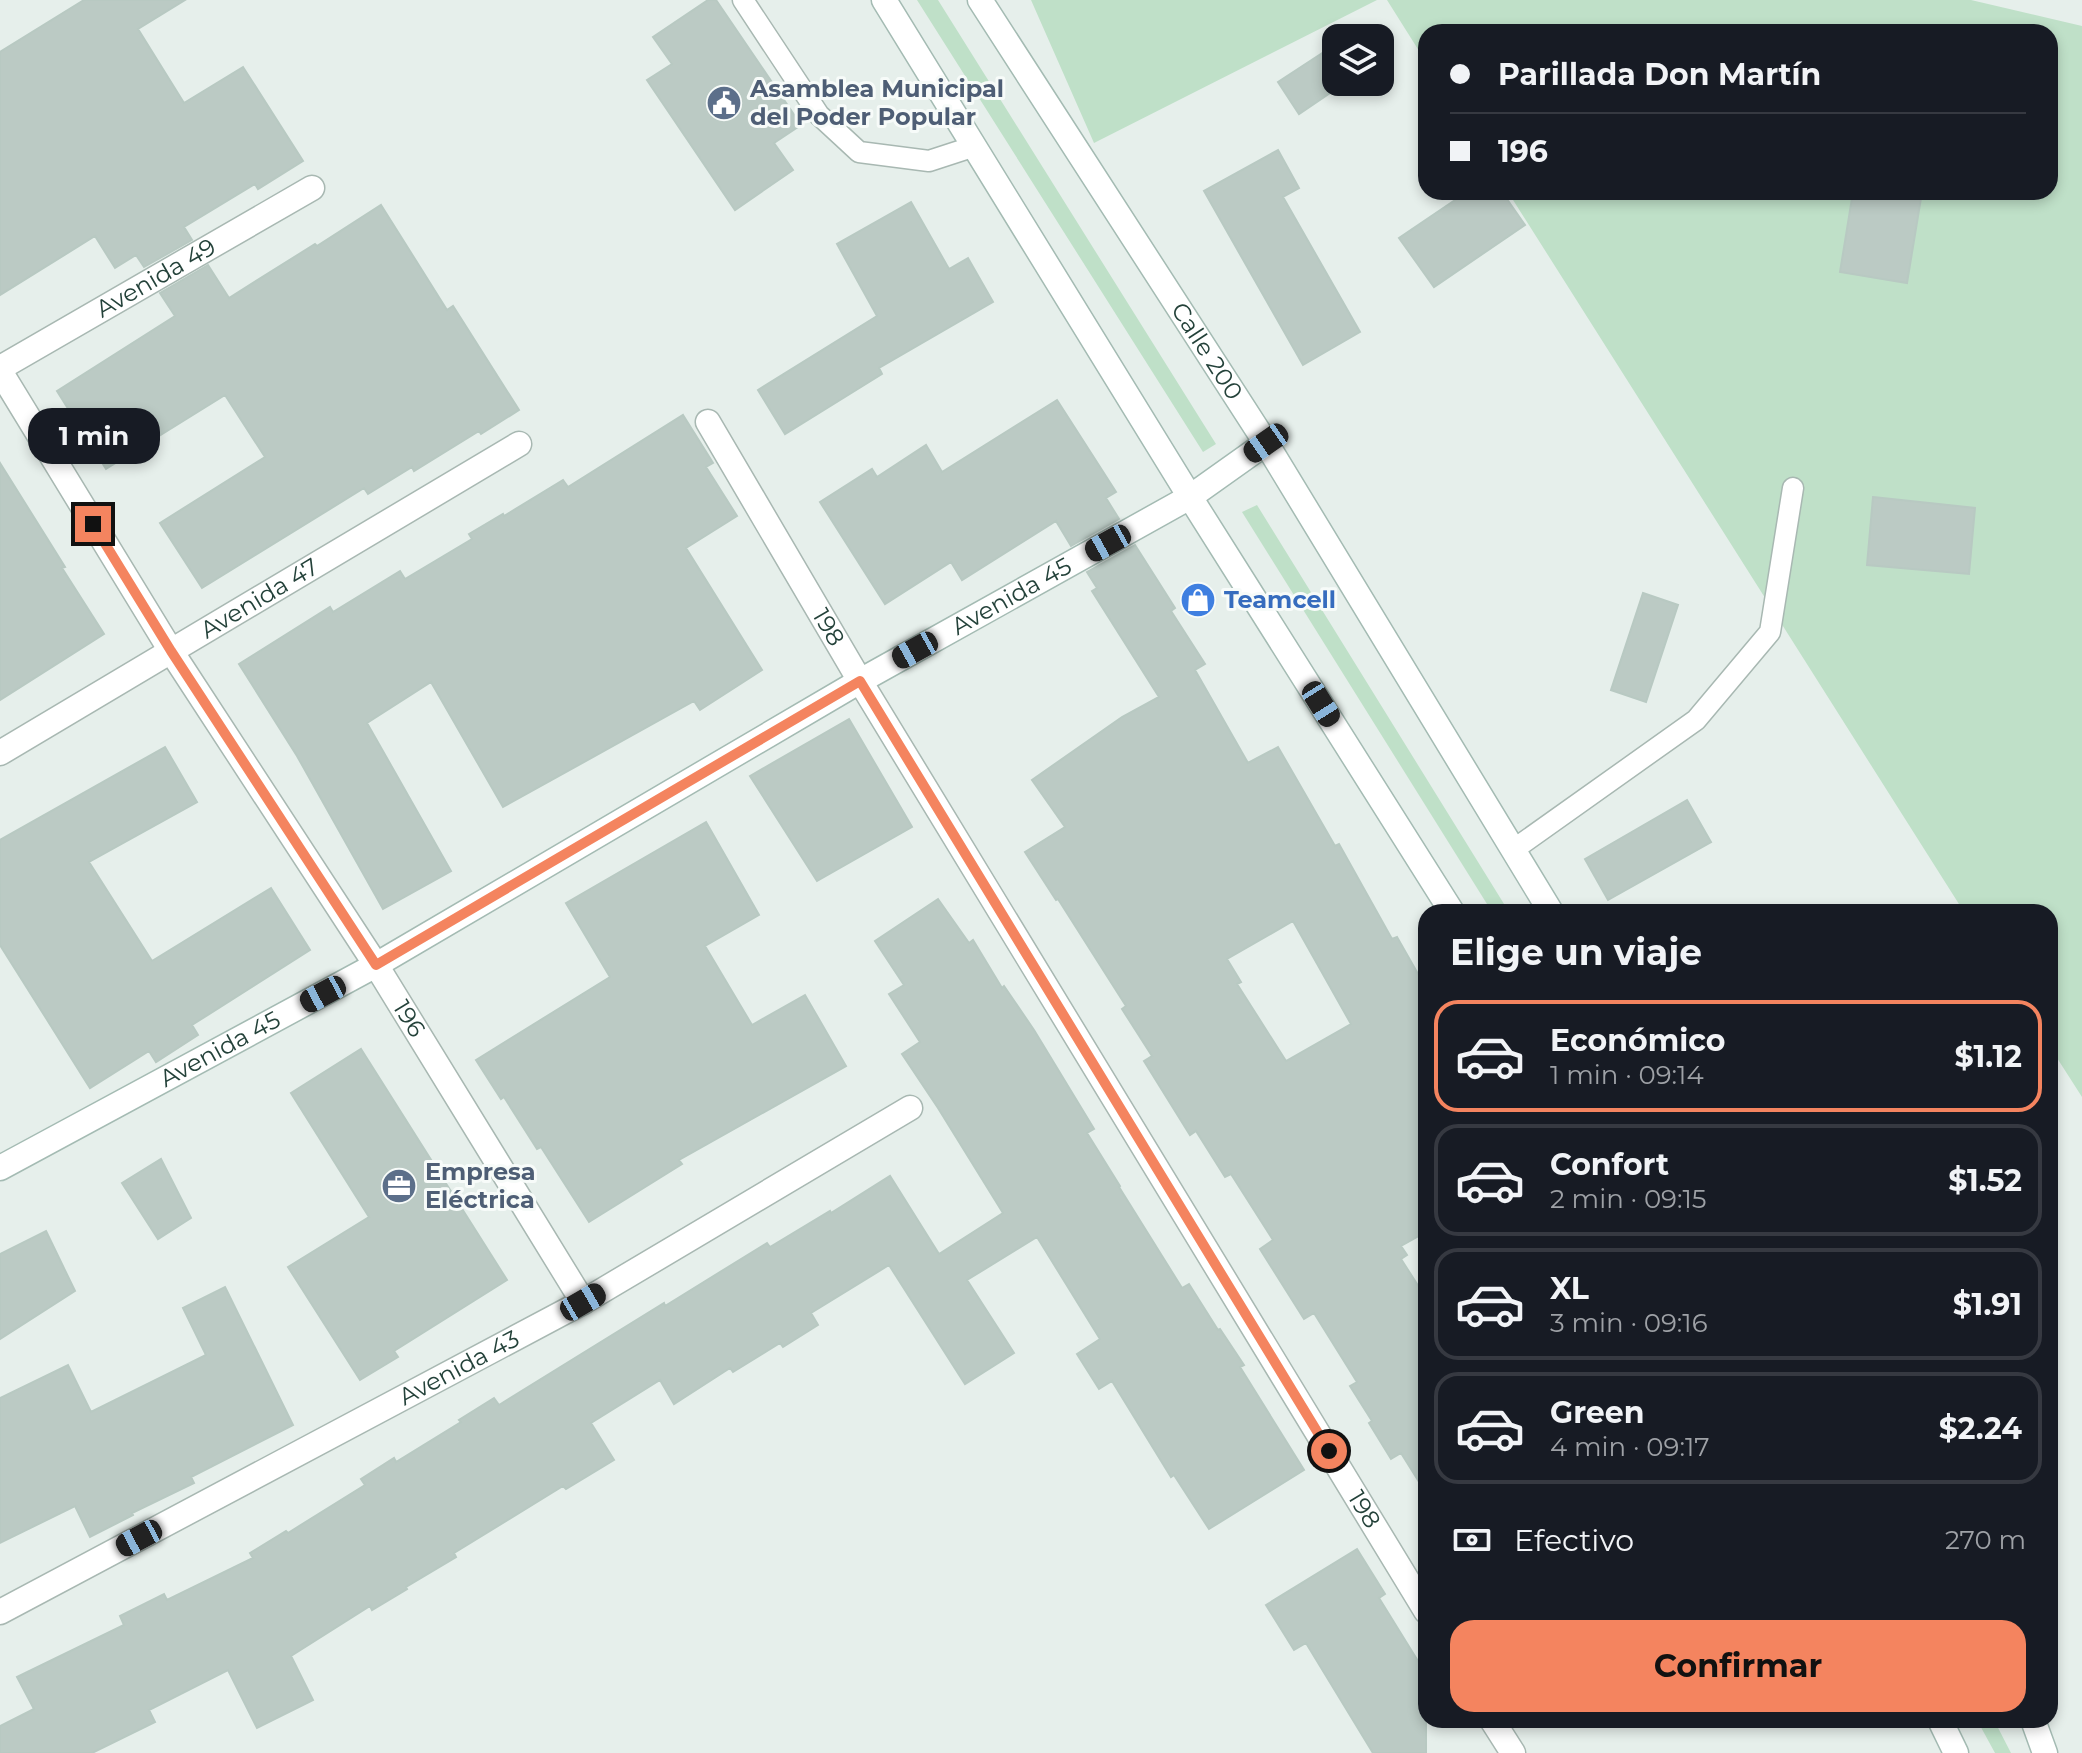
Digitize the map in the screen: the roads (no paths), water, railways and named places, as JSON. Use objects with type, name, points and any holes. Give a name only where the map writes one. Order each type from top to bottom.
[{"type":"street","points":[[884,0],[1190,497],[1447,904]]},
{"type":"street","name":"Calle 200","points":[[980,0],[1266,443],[1546,904]]},
{"type":"street","name":"Avenida 49","points":[[0,370],[312,188]]},
{"type":"street","name":"196","points":[[0,370],[171,651],[376,965],[583,1302]]},
{"type":"street","name":"198","points":[[708,422],[860,681],[1418,1598]]},
{"type":"street","name":"Avenida 45","points":[[0,1168],[376,965],[860,681],[1190,497],[1266,443]]},
{"type":"street","name":"Avenida 47","points":[[0,753],[519,444]]},
{"type":"street","name":"Avenida 43","points":[[0,1612],[583,1302],[910,1108]]},
{"type":"street","points":[[1497,1728],[1513,1753]]},
{"type":"street","points":[[1944,1728],[1956,1753]]},
{"type":"street","points":[[2036,1728],[2045,1753]]},
{"type":"lane","points":[[743,0],[819,115],[859,152],[929,161],[975,146]]},
{"type":"lane","points":[[1513,850],[1696,720],[1770,632],[1793,488]]},
{"type":"place","name":"Asamblea Municipal del Poder Popular","points":[[724,103]]},
{"type":"place","name":"Teamcell","points":[[1198,600]]},
{"type":"place","name":"Empresa Eléctrica","points":[[399,1186]]}]
